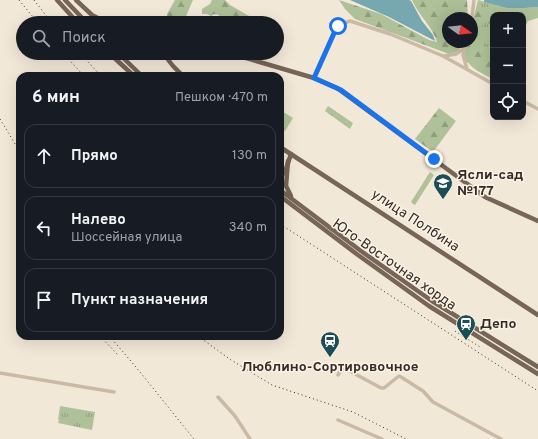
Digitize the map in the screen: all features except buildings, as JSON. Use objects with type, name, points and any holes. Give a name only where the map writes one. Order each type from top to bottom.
[{"type":"main road","points":[[57,0],[72,16]]},
{"type":"main road","points":[[65,0],[80,16]]},
{"type":"main road","points":[[76,0],[94,16]]},
{"type":"main road","points":[[117,60],[130,72]]},
{"type":"main road","points":[[125,60],[138,72]]},
{"type":"main road","points":[[169,60],[179,72]]},
{"type":"main road","points":[[254,60],[314,78],[341,90],[485,197],[538,221]]},
{"type":"main road","name":"улица Полбина","points":[[284,150],[538,315]]},
{"type":"main road","points":[[284,173],[291,154]]},
{"type":"main road","points":[[288,161],[286,186],[289,194],[295,201]]},
{"type":"main road","name":"Юго-Восточная хорда","points":[[284,193],[361,252],[432,301],[538,367]]},
{"type":"main road","name":"Юго-Восточная хорда","points":[[284,199],[358,255],[430,306],[538,374]]},
{"type":"street","points":[[473,12],[474,0]]},
{"type":"street","points":[[314,78],[335,31],[347,21],[356,22],[442,56],[490,82]]},
{"type":"street","points":[[442,56],[456,54],[463,49]]},
{"type":"street","points":[[463,49],[464,61],[467,69]]},
{"type":"street","points":[[526,103],[538,110]]},
{"type":"street","points":[[338,375],[342,370],[346,369],[381,388],[384,388],[399,376],[423,391],[433,402],[501,439]]},
{"type":"street","points":[[0,372],[114,392]]},
{"type":"street","points":[[218,397],[235,416],[250,439]]},
{"type":"street","points":[[338,420],[382,439]]},
{"type":"green space","points":[[175,0],[193,0],[186,16],[167,16]]},
{"type":"green space","points":[[212,0],[225,0],[230,5],[249,16],[219,16],[214,14],[211,16],[202,14],[202,9],[210,4]]},
{"type":"green space","points":[[339,0],[381,14],[429,40],[437,42],[432,31],[412,0],[467,0],[468,12],[442,12],[442,48],[460,48],[459,51],[449,54],[355,19],[345,9]]},
{"type":"green space","points":[[478,0],[507,8],[538,7],[538,18],[528,21],[526,25],[526,12],[490,12],[490,72],[466,62],[464,54],[466,48],[478,48],[478,12],[475,12]]},
{"type":"green space","points":[[477,6],[504,11],[533,12],[526,19],[526,12],[490,12],[490,24],[485,23],[479,29],[478,34],[478,12],[476,12]]},
{"type":"green space","points":[[478,41],[484,45],[486,54],[490,59],[490,78],[471,66],[466,56],[466,48],[478,48]]},
{"type":"green space","points":[[328,106],[353,123],[350,129],[325,111]]},
{"type":"green space","points":[[439,108],[456,121],[433,152],[415,139]]},
{"type":"green space","points":[[284,112],[293,118],[284,130]]},
{"type":"green space","points":[[430,172],[434,175],[415,205],[411,202]]},
{"type":"green space","points":[[60,406],[95,412],[92,430],[58,423]]},
{"type":"water","points":[[350,0],[409,0],[433,35],[435,41],[389,17]]},
{"type":"water","points":[[484,0],[538,0],[538,7],[507,8],[484,2]]},
{"type":"railway","points":[[19,0],[32,16]]},
{"type":"railway","points":[[34,0],[47,16]]},
{"type":"railway","points":[[69,60],[80,72]]},
{"type":"railway","points":[[86,60],[97,72]]},
{"type":"railway","points":[[0,119],[16,145]]},
{"type":"railway","points":[[284,227],[538,391]]},
{"type":"railway","points":[[455,331],[480,347]]},
{"type":"railway","points":[[104,340],[118,355]]},
{"type":"railway","points":[[112,340],[194,439]]},
{"type":"railway","points":[[204,340],[231,360],[272,385],[353,412],[406,439]]},
{"type":"place","name":"Ясли-сад №177","points":[[443,200]]},
{"type":"place","name":"Депо","points":[[466,341]]},
{"type":"place","name":"Люблино-Сортировочное","points":[[330,358]]},
{"type":"route","points":[[338,26],[314,78],[341,90],[434,159]]}]
